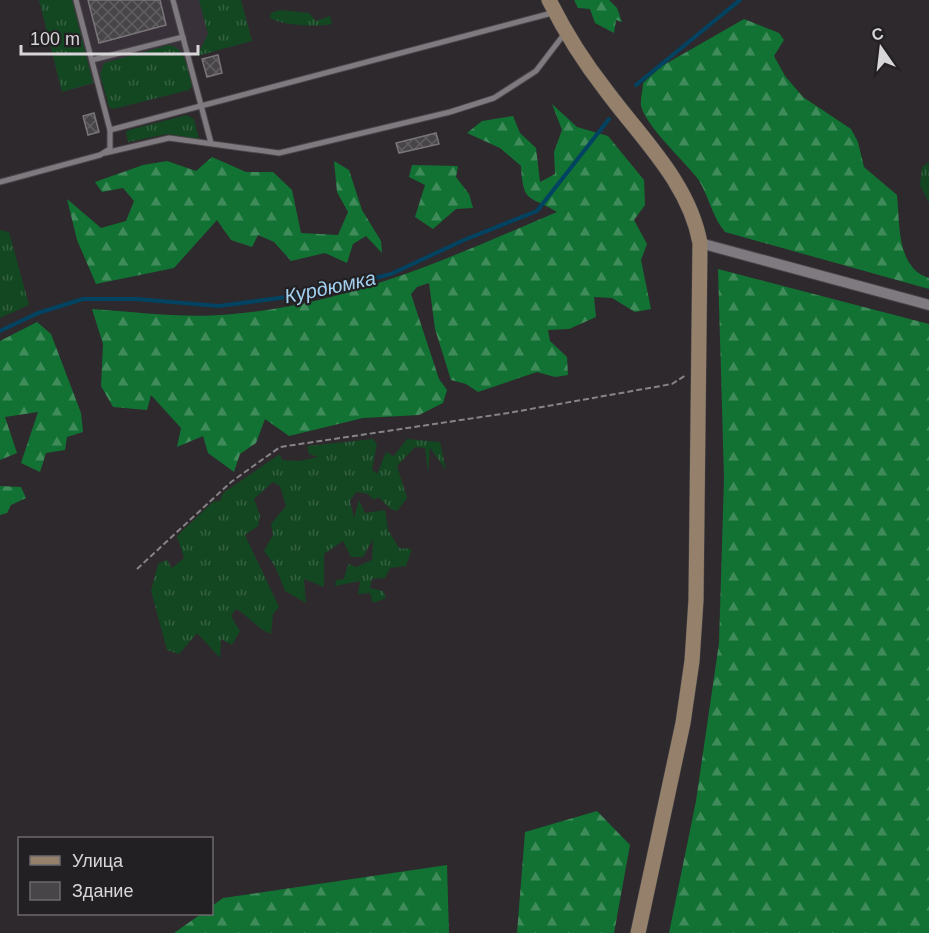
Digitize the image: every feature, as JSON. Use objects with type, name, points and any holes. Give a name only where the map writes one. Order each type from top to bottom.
[{"type":"main road","points":[[552,6],[565,33],[684,194],[697,223],[700,243],[696,600],[692,661],[683,723],[638,933]]},
{"type":"street","points":[[700,243],[929,304]]},
{"type":"lane","points":[[76,0],[110,130],[111,145],[105,153]]},
{"type":"lane","points":[[173,0],[211,143]]},
{"type":"lane","points":[[110,130],[552,6]]},
{"type":"lane","points":[[0,182],[169,138],[279,153],[450,112],[494,98],[536,71],[565,33]]},
{"type":"lane","points":[[92,60],[183,37]]},
{"type":"path","points":[[137,569],[231,482],[280,447],[672,384],[699,367]]},
{"type":"shaded area","points":[[39,0],[241,0],[252,41],[62,92]]},
{"type":"green space","points":[[39,0],[72,0],[93,83],[62,92]]},
{"type":"green space","points":[[199,0],[241,0],[252,41],[197,56],[208,34]]},
{"type":"green space","points":[[574,0],[609,0],[617,8],[622,22],[616,20],[614,33],[595,23],[590,9],[578,8]]},
{"type":"green space","points":[[280,10],[309,13],[316,21],[330,16],[332,24],[300,25],[283,23],[270,18],[271,13]]},
{"type":"green space","points":[[744,19],[779,33],[784,40],[774,56],[785,76],[803,97],[851,129],[858,142],[864,167],[897,195],[905,255],[910,265],[918,273],[929,278],[929,289],[725,232],[698,179],[650,123],[641,106],[643,83],[662,66]]},
{"type":"green space","points":[[169,45],[175,47],[183,55],[192,86],[189,90],[113,109],[109,107],[100,74],[104,63]]},
{"type":"green space","points":[[552,104],[577,127],[608,136],[644,180],[645,205],[634,220],[647,244],[641,260],[651,309],[635,312],[612,298],[594,297],[596,317],[569,329],[548,330],[550,341],[567,357],[568,375],[555,377],[537,372],[478,392],[466,384],[451,380],[435,329],[429,283],[417,287],[411,294],[439,379],[447,390],[443,403],[419,415],[363,418],[289,436],[265,419],[256,443],[240,454],[234,472],[208,453],[203,436],[177,447],[181,428],[151,395],[147,410],[113,407],[101,386],[103,344],[92,309],[198,316],[276,309],[359,289],[399,276],[478,246],[557,212],[526,193],[521,166],[500,148],[467,133],[482,121],[513,116],[520,133],[536,148],[540,182],[555,174],[554,152],[562,130]]},
{"type":"green space","points":[[187,115],[194,119],[199,139],[167,134],[128,142],[126,132],[129,130]]},
{"type":"green space","points":[[212,157],[246,172],[273,172],[292,190],[301,233],[338,235],[348,212],[337,192],[334,161],[349,170],[362,210],[381,241],[382,253],[366,236],[353,244],[347,263],[325,253],[291,261],[274,242],[258,235],[252,247],[231,240],[217,220],[174,268],[96,284],[77,240],[67,199],[101,228],[126,221],[134,201],[123,188],[102,192],[95,182],[143,165],[167,161],[196,171]]},
{"type":"green space","points":[[929,162],[929,203],[920,185],[922,167]]},
{"type":"green space","points":[[412,165],[458,166],[456,177],[469,194],[473,208],[456,209],[433,229],[415,217],[425,185],[409,177]]},
{"type":"green space","points":[[0,230],[9,232],[29,305],[0,318]]},
{"type":"green space","points":[[718,269],[929,324],[929,933],[669,933],[696,801],[719,643],[724,478]]},
{"type":"green space","points":[[37,322],[51,334],[81,413],[83,432],[67,437],[65,450],[46,453],[40,472],[21,463],[38,412],[5,417],[17,453],[0,460],[0,341]]},
{"type":"green space","points":[[373,439],[377,444],[372,469],[377,474],[386,452],[394,456],[407,439],[440,442],[446,470],[430,448],[428,473],[425,448],[415,447],[397,466],[407,498],[397,511],[391,509],[378,497],[374,500],[368,494],[356,492],[350,501],[354,518],[359,500],[365,513],[385,510],[388,530],[399,548],[412,549],[406,566],[390,568],[385,578],[372,579],[370,588],[383,591],[386,598],[373,603],[370,593],[358,594],[360,581],[335,586],[336,580],[344,579],[348,564],[356,567],[372,560],[373,539],[363,557],[351,557],[343,541],[324,554],[324,587],[304,579],[306,603],[285,591],[275,566],[264,551],[273,535],[271,524],[286,506],[280,486],[273,482],[254,499],[260,515],[258,526],[245,535],[279,607],[273,614],[271,634],[236,609],[231,616],[240,631],[232,645],[221,639],[220,658],[197,633],[179,654],[167,650],[151,591],[158,564],[167,560],[172,568],[184,558],[177,536],[214,501],[220,501],[223,493],[280,454],[282,460],[299,461],[318,457],[309,454],[307,446]]},
{"type":"green space","points":[[0,486],[21,487],[26,498],[11,505],[7,513],[0,515]]},
{"type":"green space","points":[[597,811],[630,845],[614,933],[517,933],[525,832]]},
{"type":"green space","points":[[447,865],[449,933],[174,933],[200,915],[213,915],[213,905],[223,898]]},
{"type":"building","points":[[88,0],[160,0],[166,25],[99,43]]},
{"type":"building","points":[[218,55],[222,73],[207,77],[202,59]]},
{"type":"building","points":[[94,113],[99,132],[88,135],[83,116]]},
{"type":"building","points":[[436,133],[439,144],[399,153],[396,143]]},
{"type":"waterway","name":"Курдюмка","points":[[636,85],[740,0]]},
{"type":"waterway","name":"Курдюмка","points":[[0,331],[38,313],[83,299],[136,299],[219,306],[310,294],[391,274],[464,240],[537,211],[609,119]]}]
